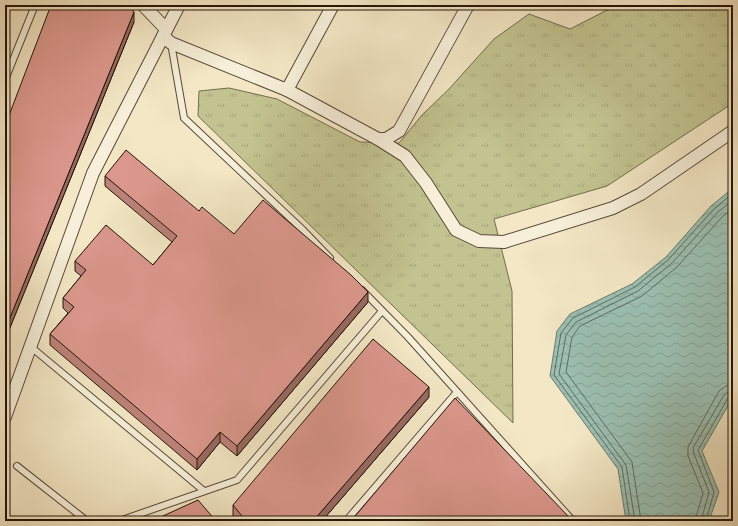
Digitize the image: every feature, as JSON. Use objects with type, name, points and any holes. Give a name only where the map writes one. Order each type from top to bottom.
[{"type":"street","points":[[5,417],[93,173],[167,36],[179,5]]},
{"type":"street","points":[[287,90],[333,5]]},
{"type":"street","points":[[378,139],[386,138],[399,131],[468,5]]},
{"type":"street","points":[[145,6],[167,36],[287,90],[378,139],[405,156],[426,183],[456,230],[479,241],[504,242],[613,208],[641,194],[733,131]]},
{"type":"lane","points":[[5,80],[35,5]]},
{"type":"lane","points":[[167,36],[184,118],[334,262]]},
{"type":"lane","points":[[356,284],[408,337],[572,521]]},
{"type":"lane","points":[[119,521],[237,480],[382,311]]},
{"type":"lane","points":[[31,347],[204,491]]},
{"type":"lane","points":[[346,521],[457,392]]},
{"type":"lane","points":[[17,466],[87,521]]},
{"type":"green space","points":[[617,5],[733,5],[733,103],[607,186],[494,219],[512,291],[513,423],[198,116],[199,91],[229,88],[277,99],[360,142],[399,143],[422,115],[449,89],[494,39],[529,14],[570,29]]},
{"type":"water","points":[[733,188],[733,397],[702,451],[719,492],[709,521],[626,521],[618,469],[550,376],[557,331],[570,314],[632,284],[666,257],[711,206]]},
{"type":"building","points":[[51,5],[128,5],[134,12],[7,325],[5,324],[5,126]]},
{"type":"building","points":[[126,150],[199,211],[202,207],[234,234],[263,200],[351,275],[368,292],[237,446],[220,432],[197,459],[50,334],[74,307],[63,298],[86,270],[75,261],[106,225],[153,265],[177,236],[105,176]]},
{"type":"building","points":[[373,339],[429,387],[313,521],[246,521],[233,505]]},
{"type":"building","points":[[455,398],[569,517],[565,521],[351,521]]},
{"type":"building","points":[[198,500],[216,521],[152,521]]}]
